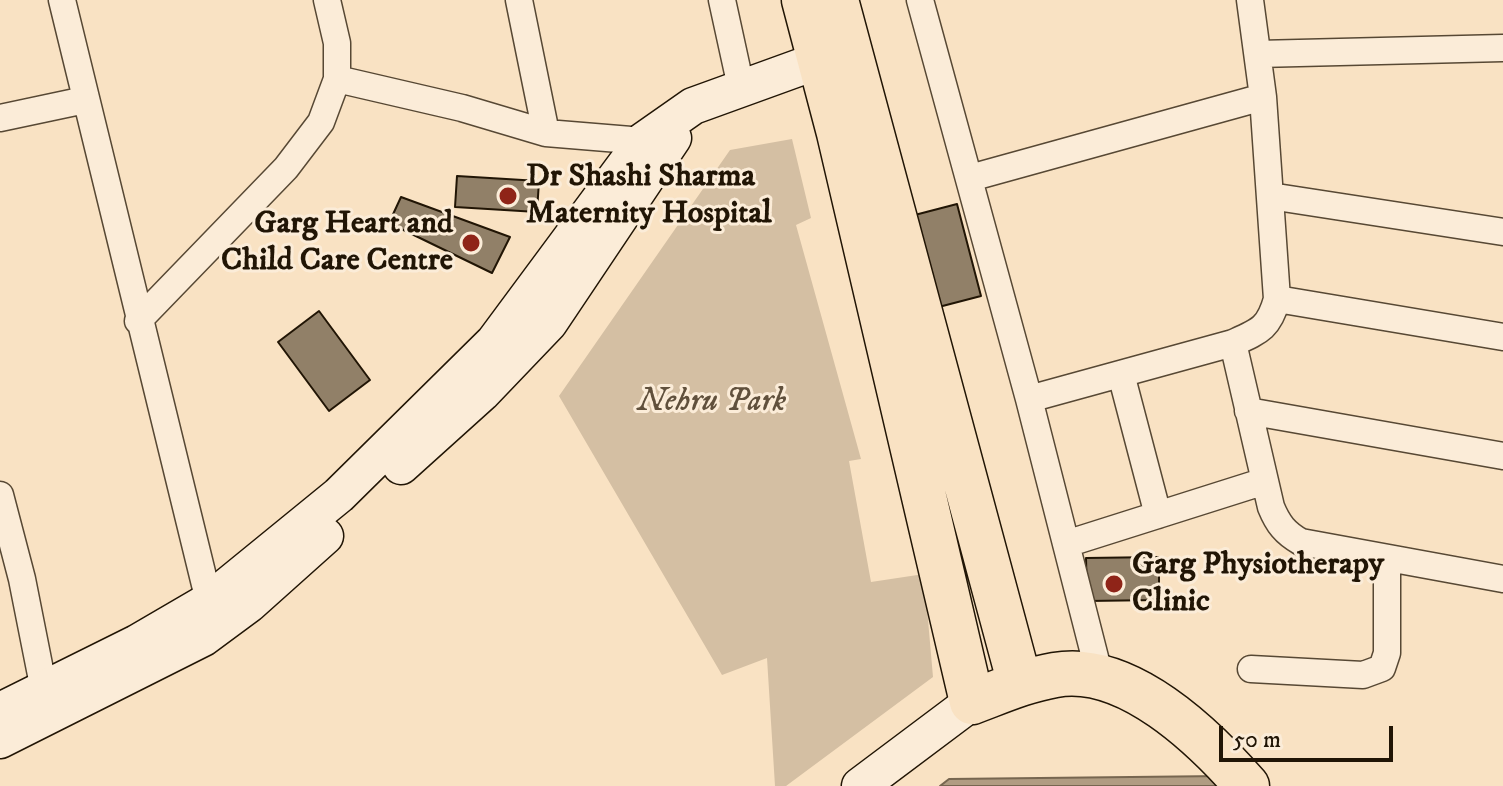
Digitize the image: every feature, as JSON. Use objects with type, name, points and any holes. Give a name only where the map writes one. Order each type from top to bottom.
[{"type":"highway","points":[[804,0],[835,57],[1020,684]]},
{"type":"highway","points":[[836,0],[839,133],[972,702],[1058,674],[1100,677],[1137,691],[1173,716],[1247,786]]},
{"type":"street","points":[[62,0],[138,321],[216,613]]},
{"type":"street","points":[[138,321],[286,168],[321,122],[337,79],[337,43],[327,0]]},
{"type":"street","points":[[519,0],[546,133]]},
{"type":"street","points":[[722,0],[741,87]]},
{"type":"street","points":[[920,0],[1029,399],[1100,677]]},
{"type":"street","points":[[1029,399],[1233,343],[1254,334],[1270,322],[1277,299],[1263,97],[1250,0]]},
{"type":"street","points":[[1258,54],[1503,48]]},
{"type":"street","points":[[0,740],[203,638],[216,613],[494,342],[643,141],[693,106],[835,57]]},
{"type":"street","points":[[337,79],[462,108],[546,133],[643,141]]},
{"type":"street","points":[[970,178],[1263,97]]},
{"type":"street","points":[[0,118],[85,100]]},
{"type":"street","points":[[0,711],[137,643],[249,604],[526,350],[549,323],[693,106]]},
{"type":"street","points":[[1270,196],[1503,232]]},
{"type":"street","points":[[1277,299],[1503,337]]},
{"type":"street","points":[[1233,343],[1277,523],[1288,535],[1301,542],[1503,579]]},
{"type":"street","points":[[1121,374],[1158,515]]},
{"type":"street","points":[[1248,411],[1503,456]]},
{"type":"street","points":[[1066,544],[1265,481]]},
{"type":"street","points":[[0,495],[11,582],[44,690]]},
{"type":"street","points":[[1251,669],[1363,675],[1382,668],[1387,653],[1387,558]]},
{"type":"street","points":[[860,786],[972,702]]},
{"type":"green space","name":"Nehru Park","points":[[792,139],[811,218],[796,225],[861,459],[849,461],[871,582],[924,574],[933,677],[786,786],[775,786],[767,658],[722,675],[559,396],[730,150]]},
{"type":"shaded area","points":[[1222,776],[1232,786],[940,786],[949,779]]},
{"type":"building","points":[[457,176],[539,181],[537,212],[455,207]]},
{"type":"building","points":[[401,197],[510,237],[492,273],[389,223]]},
{"type":"building","points":[[957,204],[981,296],[931,309],[907,217]]},
{"type":"building","points":[[319,311],[370,380],[329,411],[278,342]]},
{"type":"building","points":[[1159,557],[1159,600],[1087,601],[1086,558]]},
{"type":"place","name":"Dr Shashi Sharma Maternity Hospital","points":[[508,196]]},
{"type":"place","name":"Garg Heart and Child Care Centre","points":[[471,243]]},
{"type":"place","name":"Garg Physiotherapy Clinic","points":[[1114,584]]}]
